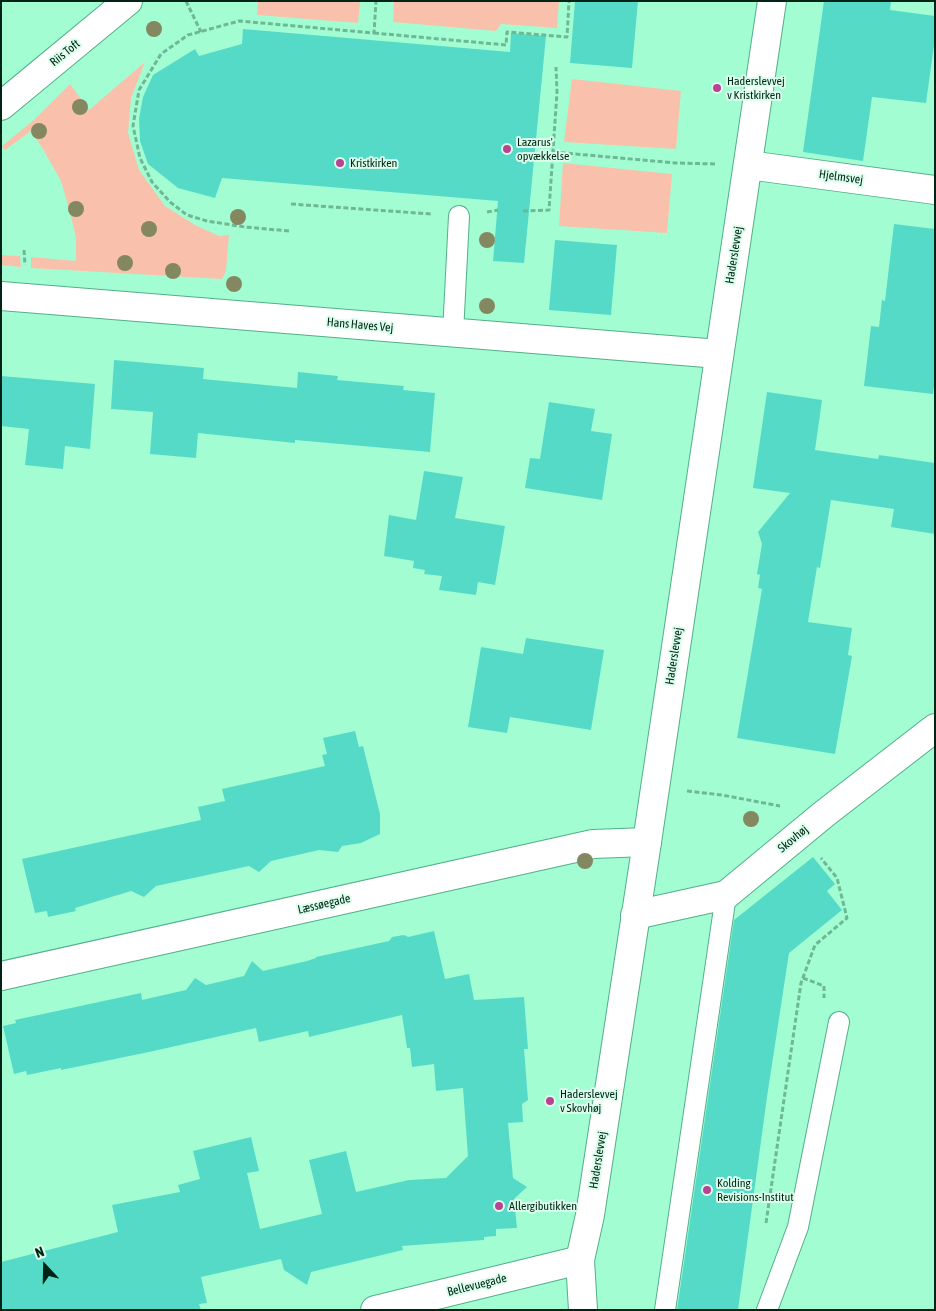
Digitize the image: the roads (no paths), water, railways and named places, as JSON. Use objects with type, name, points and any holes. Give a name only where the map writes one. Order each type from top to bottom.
[{"type":"street","name":"Riis Toft","points":[[1,106],[128,1]]},
{"type":"street","name":"Haderslevvej","points":[[583,1310],[580,1260],[590,1215],[647,842],[772,1]]},
{"type":"street","name":"Hjelmsvej","points":[[748,165],[935,190]]},
{"type":"street","name":"Hans Haves Vej","points":[[1,296],[719,354]]},
{"type":"street","name":"Skovhøj","points":[[635,915],[726,895],[824,814],[935,728]]},
{"type":"street","name":"Læssøegade","points":[[1,976],[593,844],[647,842]]},
{"type":"street","name":"Bellevuegade","points":[[375,1310],[580,1260]]},
{"type":"lane","points":[[453,333],[459,216]]},
{"type":"lane","points":[[665,1310],[726,895]]},
{"type":"lane","points":[[767,1310],[798,1227],[839,1022]]},
{"type":"place","name":"Haderslevvej v Kristkirken","points":[[717,88]]},
{"type":"place","name":"Lazarus' opvækkelse","points":[[507,149]]},
{"type":"place","name":"Kristkirken","points":[[340,163]]},
{"type":"place","name":"Haderslevvej v Skovhøj","points":[[550,1101]]},
{"type":"place","name":"Kolding Revisions-Institut","points":[[707,1190]]},
{"type":"place","name":"Allergibutikken","points":[[499,1206]]}]
